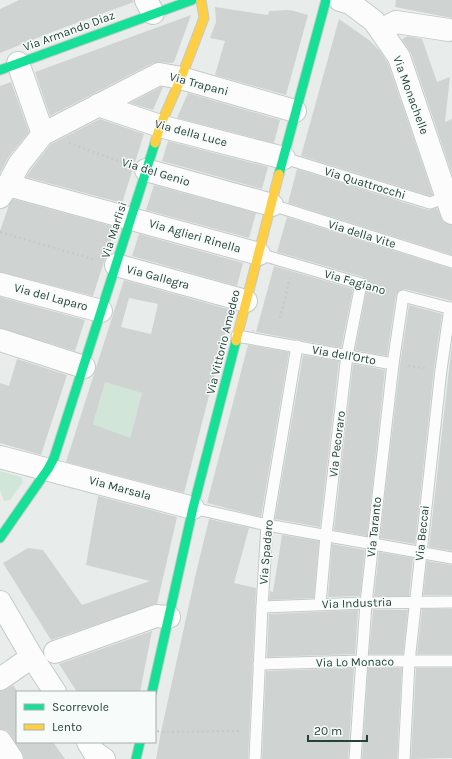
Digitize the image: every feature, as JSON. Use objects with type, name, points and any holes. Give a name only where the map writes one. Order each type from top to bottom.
[{"type":"street","name":"Via Armando Diaz","points":[[9,67],[149,7],[192,0]]},
{"type":"street","name":"Via Marfisi","points":[[1,534],[48,469],[54,458],[160,126],[181,78],[204,18],[201,0]]},
{"type":"street","name":"Via Vittorio Amedeo","points":[[152,691],[193,508],[272,206],[295,111],[326,0]]},
{"type":"street","name":"Via Monachelle","points":[[340,0],[350,3],[374,21],[399,57],[449,205]]},
{"type":"street","points":[[380,30],[396,22],[449,30]]},
{"type":"street","points":[[3,190],[19,164],[43,134],[9,67]]},
{"type":"street","name":"Via Trapani","points":[[43,134],[159,74],[181,78],[295,111]]},
{"type":"street","name":"Via della Luce","points":[[98,105],[160,126],[284,158]]},
{"type":"street","name":"Via del Genio","points":[[146,170],[272,206]]},
{"type":"street","name":"Via Aglieri Rinella","points":[[3,190],[131,219],[259,254]]},
{"type":"street","name":"Via Gallegra","points":[[116,266],[246,301]]},
{"type":"street","name":"Via del Laparo","points":[[0,284],[101,311]]},
{"type":"street","points":[[0,340],[84,367]]},
{"type":"street","name":"Via Marsala","points":[[0,456],[193,508]]},
{"type":"street","points":[[0,602],[32,657],[54,691]]},
{"type":"street","points":[[55,652],[156,616],[169,617]]},
{"type":"street","points":[[0,679],[32,657]]},
{"type":"street","points":[[0,741],[12,759]]},
{"type":"street","points":[[89,743],[94,752],[104,759]]},
{"type":"street","points":[[136,759],[140,743]]},
{"type":"lane","name":"Via Quattrocchi","points":[[284,158],[430,203],[449,205]]},
{"type":"lane","name":"Via della Vite","points":[[272,206],[452,262]]},
{"type":"lane","name":"Via Fagiano","points":[[259,254],[361,284]]},
{"type":"lane","name":"Via Pecoraro","points":[[320,604],[326,536],[347,355],[361,284]]},
{"type":"lane","points":[[403,296],[451,309]]},
{"type":"lane","name":"Via Taranto","points":[[355,759],[366,603],[372,544],[393,364],[403,296]]},
{"type":"lane","name":"Via Beccai","points":[[404,759],[409,662],[420,552],[446,371],[451,309]]},
{"type":"lane","name":"Via dell'Orto","points":[[237,336],[393,364]]},
{"type":"lane","name":"Via Spadaro","points":[[255,759],[267,525],[297,346]]},
{"type":"lane","points":[[193,508],[267,525],[452,558]]},
{"type":"lane","name":"Via Industria","points":[[262,607],[320,604],[452,602]]},
{"type":"lane","name":"Via Lo Monaco","points":[[259,664],[362,661],[452,662]]},
{"type":"path","name":"Via del Genio","points":[[43,134],[146,170]]},
{"type":"path","name":"Via Gallegra","points":[[0,232],[116,266]]},
{"type":"path","points":[[280,318],[290,277]]},
{"type":"path","name":"Via Fagiano","points":[[361,284],[403,296]]},
{"type":"path","name":"Via dell'Orto","points":[[393,364],[446,371]]},
{"type":"path","points":[[156,730],[161,732],[256,731]]},
{"type":"green space","points":[[103,377],[142,393],[128,445],[112,440],[114,432],[93,424],[101,396]]},
{"type":"green space","points":[[0,471],[21,477],[23,482],[10,500],[4,501],[0,490]]},
{"type":"building","points":[[19,0],[133,0],[134,2],[0,53],[0,9]]},
{"type":"building","points":[[396,0],[452,0],[452,18],[395,7]]},
{"type":"building","points":[[215,7],[268,15],[269,11],[290,10],[308,15],[286,95],[215,75],[225,41],[210,38],[216,22]]},
{"type":"building","points":[[191,15],[174,62],[153,63],[50,116],[35,72]]},
{"type":"building","points":[[339,19],[369,40],[380,51],[388,63],[433,195],[430,196],[301,156]]},
{"type":"building","points":[[408,36],[422,39],[437,82],[450,77],[445,122],[452,119],[452,174],[411,53],[402,40]]},
{"type":"building","points":[[11,82],[29,132],[9,156],[0,173],[0,86]]},
{"type":"building","points":[[163,87],[153,110],[130,103]]},
{"type":"building","points":[[188,93],[280,120],[274,143],[177,118]]},
{"type":"building","points":[[100,119],[144,134],[122,203],[26,177],[51,144]]},
{"type":"building","points":[[168,141],[268,167],[262,189],[162,161]]},
{"type":"building","points":[[297,169],[428,210],[437,208],[444,222],[452,225],[452,255],[288,203]]},
{"type":"building","points":[[154,185],[256,213],[249,238],[146,210]]},
{"type":"building","points":[[13,199],[115,227],[93,296],[0,272],[0,231],[9,205]]},
{"type":"building","points":[[287,217],[452,269],[452,301],[405,289],[401,290],[396,295],[387,356],[355,350],[368,282],[363,277],[277,252]]},
{"type":"building","points":[[139,234],[243,263],[237,286],[132,256]]},
{"type":"building","points":[[274,266],[353,289],[341,348],[256,332]]},
{"type":"building","points":[[124,280],[231,310],[184,493],[66,462]],"holes":[[[129,298],[158,304],[151,334],[121,327]],[[105,382],[142,393],[130,438],[93,424]]]},
{"type":"building","points":[[0,297],[85,320],[75,351],[0,328]]},
{"type":"building","points":[[409,305],[442,314],[434,369],[415,544],[380,538],[400,365]]},
{"type":"building","points":[[452,343],[452,551],[429,547]]},
{"type":"building","points":[[248,345],[289,352],[261,517],[207,503]]},
{"type":"building","points":[[303,355],[339,361],[320,527],[275,519]]},
{"type":"building","points":[[17,359],[67,375],[41,455],[0,443],[0,383],[9,386]]},
{"type":"building","points":[[353,364],[385,370],[367,536],[334,530]]},
{"type":"building","points":[[98,496],[177,517],[157,604],[51,640],[3,563],[28,548],[43,550],[82,605],[150,581],[86,565]]},
{"type":"building","points":[[209,519],[249,528],[234,583],[256,588],[248,759],[156,759],[196,573]]},
{"type":"building","points":[[282,535],[319,541],[314,598],[269,600],[270,591],[273,592]]},
{"type":"building","points":[[332,544],[365,550],[360,596],[328,597]]},
{"type":"building","points":[[379,552],[413,558],[409,596],[374,596]]},
{"type":"building","points":[[427,561],[452,565],[452,595],[423,595]]},
{"type":"building","points":[[422,609],[452,609],[452,654],[417,654]]},
{"type":"building","points":[[358,610],[355,654],[267,657],[269,614]]},
{"type":"building","points":[[373,610],[408,610],[403,654],[369,654]]},
{"type":"building","points":[[152,631],[140,691],[76,691],[59,664]]},
{"type":"building","points":[[354,668],[348,759],[262,759],[266,671]]},
{"type":"building","points":[[368,668],[402,668],[397,759],[362,759]]},
{"type":"building","points":[[416,668],[452,668],[452,758],[411,759]]},
{"type":"building","points":[[13,685],[17,691],[16,743],[6,730],[0,729],[0,691]]},
{"type":"building","points":[[16,743],[54,743],[65,759],[24,759],[22,752]]},
{"type":"traffic: fast","points":[[0,70],[192,0]]},
{"type":"traffic: fast","points":[[279,174],[326,0]]},
{"type":"traffic: fast","points":[[0,538],[54,458],[155,143]]},
{"type":"traffic: fast","points":[[152,691],[193,508],[236,341]]},
{"type":"traffic: fast","points":[[136,759],[140,743]]},
{"type":"traffic: slow","points":[[155,143],[160,126],[181,78],[204,18],[201,0]]},
{"type":"traffic: slow","points":[[236,341],[279,174]]}]
